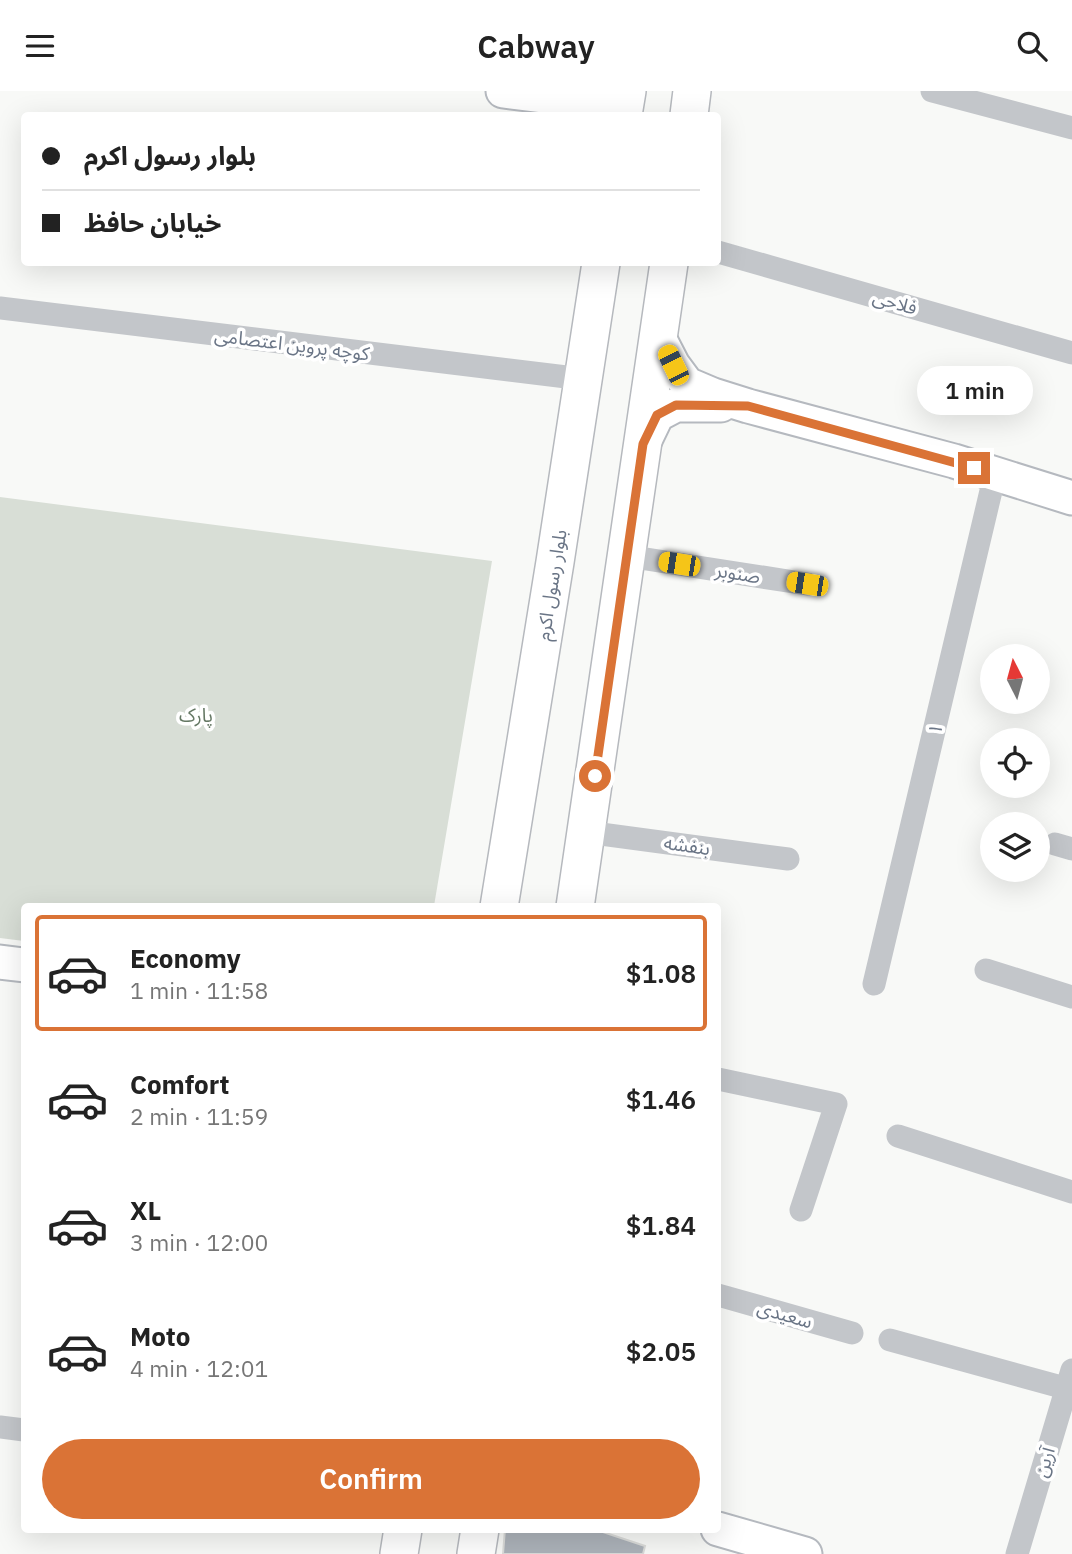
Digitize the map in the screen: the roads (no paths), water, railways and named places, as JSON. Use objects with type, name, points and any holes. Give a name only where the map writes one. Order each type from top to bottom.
[{"type":"main road","points":[[689,112],[692,91]]},
{"type":"main road","name":"بلوار رسول اکرم","points":[[500,903],[601,266]]},
{"type":"main road","points":[[576,903],[669,266]]},
{"type":"main road","points":[[399,1554],[402,1533]]},
{"type":"main road","points":[[476,1554],[479,1533]]},
{"type":"street","points":[[503,91],[625,104]]},
{"type":"street","points":[[932,91],[1072,128]]},
{"type":"street","name":"فلاحی","points":[[721,253],[1072,353]]},
{"type":"street","name":"کوچه پروین اعتصامی","points":[[0,308],[583,379]]},
{"type":"street","points":[[659,336],[673,365],[687,384],[748,406],[954,461],[1072,498]]},
{"type":"street","points":[[643,444],[657,415],[676,405],[748,406]]},
{"type":"street","name":"۱","points":[[874,984],[995,474]]},
{"type":"street","name":"صنوبر","points":[[627,556],[807,584]]},
{"type":"street","name":"بنفشه","points":[[586,832],[788,859]]},
{"type":"street","points":[[0,962],[21,965]]},
{"type":"street","points":[[986,970],[1072,997]]},
{"type":"street","points":[[721,1080],[836,1104],[801,1210]]},
{"type":"street","points":[[898,1136],[1072,1192]]},
{"type":"street","name":"سعیدی","points":[[721,1296],[852,1333]]},
{"type":"street","points":[[890,1340],[1070,1383]]},
{"type":"street","name":"آرین","points":[[1017,1554],[1070,1383]]},
{"type":"street","points":[[0,1427],[21,1430]]},
{"type":"street","points":[[721,1530],[804,1554]]},
{"type":"park label","name":"پارک","points":[[196,715]]}]
